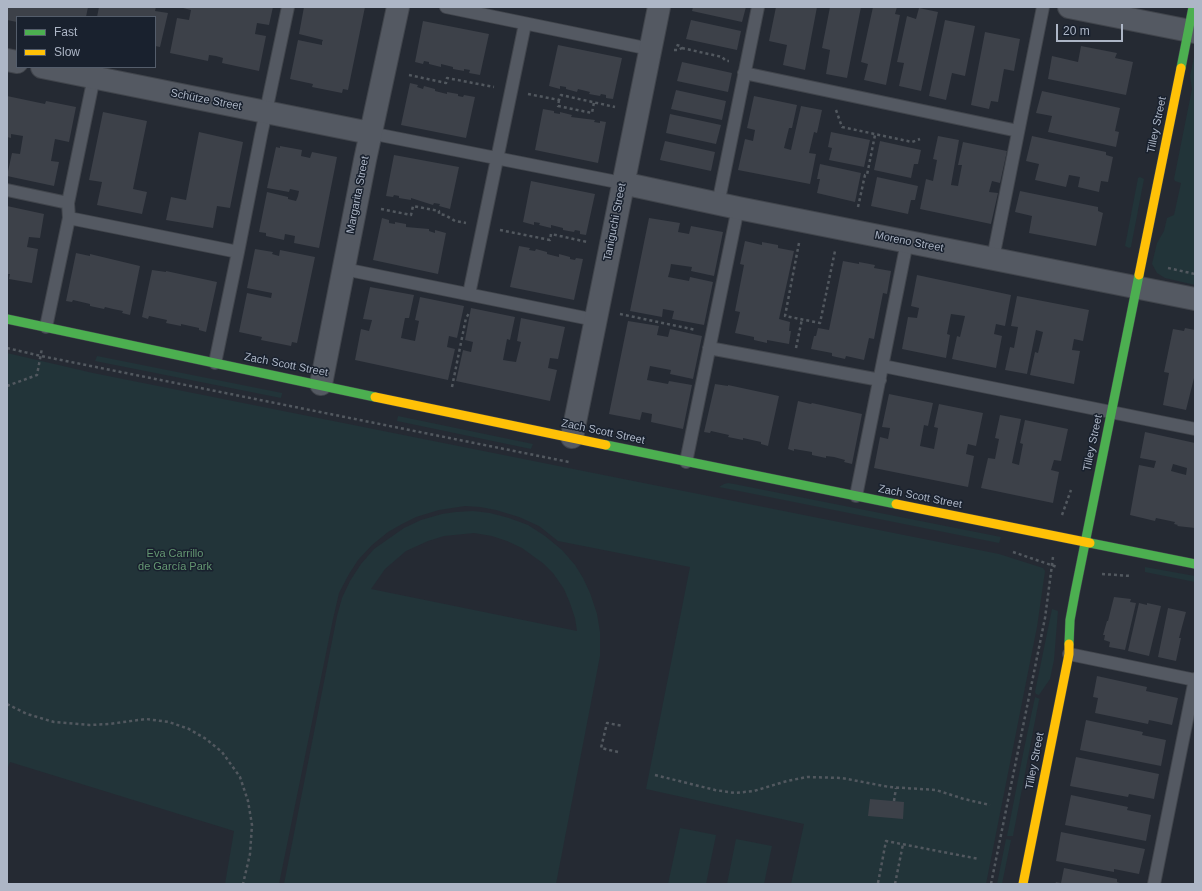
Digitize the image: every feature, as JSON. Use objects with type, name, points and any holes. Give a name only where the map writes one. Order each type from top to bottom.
[{"type":"street","name":"Margarita Street","points":[[321,384],[370,133],[398,7]]},
{"type":"street","name":"Taniguchi Street","points":[[572,437],[659,7]]},
{"type":"street","points":[[1069,7],[1192,32]]},
{"type":"street","name":"Tilley Street","points":[[1023,884],[1069,654],[1070,620],[1085,542],[1136,287],[1192,32],[1192,7]]},
{"type":"street","name":"Schütze Street","points":[[47,68],[370,133]]},
{"type":"street","name":"Moreno Street","points":[[622,184],[1195,299]]},
{"type":"street","name":"Zach Scott Street","points":[[7,319],[686,462],[1195,564]]},
{"type":"lane","points":[[215,363],[265,112],[288,7]]},
{"type":"lane","points":[[446,7],[650,49]]},
{"type":"lane","points":[[686,462],[712,333],[744,73],[758,7]]},
{"type":"lane","points":[[993,258],[1043,7]]},
{"type":"lane","points":[[471,294],[525,24]]},
{"type":"lane","points":[[744,73],[1018,131]]},
{"type":"lane","points":[[46,328],[69,218],[68,203],[94,77]]},
{"type":"lane","points":[[370,133],[622,184]]},
{"type":"lane","points":[[7,190],[68,203]]},
{"type":"lane","points":[[69,218],[238,252]]},
{"type":"lane","points":[[856,496],[907,242]]},
{"type":"lane","points":[[344,269],[595,320]]},
{"type":"lane","points":[[709,348],[880,380]]},
{"type":"lane","points":[[882,366],[1112,411],[1195,429]]},
{"type":"lane","points":[[1069,654],[1195,679],[1154,884]]},
{"type":"path","points":[[674,44],[682,48],[722,57],[726,61],[733,62]]},
{"type":"path","points":[[673,50],[682,48]]},
{"type":"path","points":[[559,100],[558,106],[592,113],[594,102]]},
{"type":"path","points":[[835,108],[842,127],[912,142],[920,139]]},
{"type":"path","points":[[858,207],[865,175],[867,175],[875,135]]},
{"type":"path","points":[[799,243],[785,316],[820,323],[836,250]]},
{"type":"path","points":[[1168,268],[1195,274]]},
{"type":"path","points":[[452,387],[466,318],[470,312],[471,294]]},
{"type":"path","points":[[620,314],[712,333]]},
{"type":"path","points":[[793,364],[802,319]]},
{"type":"path","points":[[7,348],[88,366],[573,463]]},
{"type":"path","points":[[7,386],[37,375]]},
{"type":"path","name":"Tilley Street","points":[[991,884],[1045,618],[1053,553]]},
{"type":"path","points":[[1034,559],[1051,566],[1059,567]]},
{"type":"path","points":[[7,704],[27,714],[54,722],[95,724],[146,719],[169,722],[189,729],[206,739],[222,752],[240,777],[248,801],[252,825],[250,854],[244,884]]},
{"type":"path","points":[[618,752],[601,748],[607,723],[623,726]]},
{"type":"path","points":[[655,776],[715,790],[735,793],[754,791],[787,781],[808,777],[842,778],[896,788],[936,790],[964,800],[990,805]]},
{"type":"path","points":[[894,802],[896,788]]},
{"type":"path","points":[[878,883],[886,841],[980,860]]},
{"type":"path","points":[[895,884],[903,844]]},
{"type":"green space","points":[[1195,52],[1195,285],[1165,278],[1157,273],[1152,264],[1157,243],[1164,231],[1167,218],[1174,215],[1181,183],[1175,181],[1174,179],[1192,89],[1190,76]]},
{"type":"green space","points":[[1140,177],[1144,179],[1131,247],[1129,248],[1125,246],[1138,178]]},
{"type":"green space","name":"Eva Carrillo de García Park","points":[[7,353],[93,373],[999,554],[1043,568],[1045,571],[1037,627],[986,884],[791,884],[804,824],[646,789],[690,567],[558,541],[539,526],[519,517],[480,507],[465,506],[439,510],[416,517],[402,524],[388,532],[372,545],[358,560],[349,574],[339,593],[333,619],[279,884],[225,884],[234,831],[10,762],[7,770]]},
{"type":"green space","points":[[97,356],[282,394],[281,398],[95,361]]},
{"type":"green space","points":[[398,416],[533,444],[531,449],[397,421]]},
{"type":"green space","points":[[728,483],[1001,537],[999,543],[719,487]]},
{"type":"green space","points":[[473,511],[490,513],[509,518],[528,525],[545,536],[562,550],[575,565],[590,593],[597,614],[600,632],[600,656],[556,884],[284,884],[337,616],[342,598],[350,581],[361,564],[374,549],[404,528],[421,520],[456,512]],"holes":[[[474,533],[492,536],[522,548],[544,564],[553,573],[564,589],[570,603],[575,618],[577,631],[371,589],[385,569],[406,551],[428,541],[444,536]]]},
{"type":"green space","points":[[1145,567],[1195,576],[1195,582],[1145,572]]},
{"type":"green space","points":[[1052,609],[1058,611],[1054,660],[1050,679],[1039,695],[1035,692]]},
{"type":"green space","points":[[1035,697],[1040,699],[1013,836],[1007,836],[1024,749]]},
{"type":"green space","points":[[680,828],[716,835],[706,884],[668,884]]},
{"type":"green space","points":[[736,839],[772,846],[764,884],[727,884]]},
{"type":"green space","points":[[1006,839],[1011,840],[1002,884],[997,884]]},
{"type":"building","points":[[7,7],[88,7],[86,16],[16,16],[16,22],[7,20]]},
{"type":"building","points":[[99,7],[156,7],[155,11],[168,13],[160,47],[156,46],[156,16],[97,16]]},
{"type":"building","points":[[179,7],[273,7],[269,25],[257,23],[255,34],[266,36],[259,71],[222,63],[223,58],[216,56],[209,55],[208,61],[170,53],[177,18],[189,20],[191,10]]},
{"type":"building","points":[[304,7],[365,7],[348,90],[343,89],[342,93],[312,87],[313,84],[290,79],[298,40],[322,45],[323,40],[299,34]]},
{"type":"building","points":[[693,7],[746,7],[742,22],[692,11]]},
{"type":"building","points":[[776,7],[817,7],[805,70],[783,65],[787,45],[769,41]]},
{"type":"building","points":[[830,7],[861,7],[847,78],[826,74],[830,50],[822,48]]},
{"type":"building","points":[[873,7],[897,7],[895,14],[900,15],[886,85],[864,80],[868,64],[861,62]]},
{"type":"building","points":[[919,8],[938,12],[921,91],[899,86],[904,63],[897,62],[907,16],[916,19]]},
{"type":"building","points":[[691,20],[741,31],[737,50],[686,39]]},
{"type":"building","points":[[945,20],[975,26],[965,76],[952,73],[946,100],[929,96]]},
{"type":"building","points":[[423,21],[489,34],[480,75],[469,73],[470,70],[464,69],[464,71],[453,69],[453,67],[441,64],[441,67],[424,61],[423,64],[415,62]]},
{"type":"building","points":[[985,32],[1020,39],[1014,71],[1004,69],[998,102],[991,101],[989,109],[971,105]]},
{"type":"building","points":[[558,45],[622,58],[613,99],[606,98],[606,95],[601,94],[600,96],[589,94],[590,92],[578,89],[577,92],[566,89],[566,87],[560,86],[560,89],[549,86]]},
{"type":"building","points":[[1081,46],[1117,53],[1115,58],[1133,62],[1126,95],[1048,79],[1052,56],[1078,62]]},
{"type":"building","points":[[682,62],[732,73],[728,92],[677,81]]},
{"type":"building","points":[[410,83],[418,85],[417,87],[423,89],[424,86],[447,94],[447,92],[458,94],[458,96],[463,97],[464,95],[475,97],[466,138],[401,125]]},
{"type":"building","points":[[676,90],[726,101],[722,120],[671,109]]},
{"type":"building","points":[[1042,91],[1120,108],[1115,131],[1119,132],[1116,147],[1048,132],[1052,116],[1036,113]]},
{"type":"building","points":[[7,96],[45,104],[46,101],[76,107],[69,142],[55,139],[51,161],[59,162],[54,186],[7,176],[12,153],[20,154],[23,136],[11,134],[11,138],[7,137]]},
{"type":"building","points":[[754,96],[797,105],[792,128],[789,128],[784,148],[791,150],[801,106],[822,110],[817,133],[814,132],[809,153],[816,154],[810,184],[738,170],[745,139],[753,141],[755,130],[747,128]]},
{"type":"building","points":[[543,109],[554,111],[554,113],[560,114],[560,112],[572,115],[571,117],[595,120],[594,122],[606,122],[598,163],[535,150]]},
{"type":"building","points":[[103,112],[147,121],[133,189],[147,192],[142,214],[97,205],[102,182],[89,180]]},
{"type":"building","points":[[670,114],[721,125],[716,144],[666,133]]},
{"type":"building","points":[[199,132],[243,142],[230,208],[217,206],[213,228],[166,220],[171,197],[186,200]]},
{"type":"building","points":[[831,132],[870,140],[864,167],[829,160],[832,148],[828,147]]},
{"type":"building","points":[[938,136],[959,140],[951,185],[958,186],[962,165],[958,165],[963,142],[1007,151],[1000,183],[992,181],[989,192],[998,193],[991,224],[920,209],[926,179],[933,181],[937,160],[933,159]]},
{"type":"building","points":[[1032,136],[1106,152],[1106,155],[1113,157],[1108,182],[1101,181],[1099,192],[1078,187],[1080,177],[1069,175],[1066,187],[1035,180],[1039,164],[1026,161]]},
{"type":"building","points":[[665,141],[715,152],[711,171],[660,160]]},
{"type":"building","points":[[880,141],[921,150],[918,164],[914,164],[911,178],[874,170]]},
{"type":"building","points":[[280,146],[302,150],[301,156],[310,158],[312,152],[337,157],[319,248],[294,243],[295,236],[285,234],[284,240],[266,236],[266,233],[259,232],[267,192],[288,197],[288,199],[296,201],[298,196],[299,191],[290,189],[289,192],[267,188],[276,147],[280,148]]},
{"type":"building","points":[[394,155],[459,167],[450,209],[439,206],[440,204],[434,203],[433,205],[411,198],[411,200],[399,198],[399,196],[394,195],[393,197],[386,196]]},
{"type":"building","points":[[820,164],[861,173],[855,202],[817,193],[820,179],[817,179]]},
{"type":"building","points":[[877,177],[918,186],[915,200],[911,200],[908,214],[871,206]]},
{"type":"building","points":[[531,181],[595,194],[586,235],[580,234],[580,231],[575,230],[574,232],[563,230],[563,228],[551,225],[551,228],[539,225],[540,223],[534,222],[534,225],[523,222]]},
{"type":"building","points":[[1020,191],[1098,207],[1098,211],[1103,213],[1096,246],[1029,233],[1032,216],[1015,212]]},
{"type":"building","points":[[7,206],[44,214],[40,238],[29,237],[27,247],[38,249],[32,283],[9,279],[10,274],[7,274]]},
{"type":"building","points":[[382,218],[389,220],[389,223],[395,224],[395,222],[406,224],[406,227],[429,229],[429,231],[435,233],[435,230],[446,233],[438,274],[373,260]]},
{"type":"building","points":[[649,218],[680,223],[678,232],[689,234],[691,226],[723,232],[714,276],[691,271],[692,267],[671,264],[668,277],[689,281],[690,277],[713,282],[704,325],[672,319],[674,311],[663,309],[662,317],[630,311]]},
{"type":"building","points":[[745,241],[762,245],[762,242],[778,245],[778,248],[794,251],[779,319],[790,322],[789,331],[791,331],[789,344],[767,340],[767,343],[754,340],[754,337],[735,333],[740,312],[735,311],[744,265],[740,264]]},
{"type":"building","points":[[519,246],[530,248],[529,250],[535,251],[536,249],[547,252],[547,254],[559,257],[559,254],[570,257],[570,259],[583,259],[574,300],[510,287]]},
{"type":"building","points":[[255,249],[273,252],[272,254],[279,256],[280,250],[315,257],[297,343],[292,342],[291,346],[261,340],[262,337],[239,332],[247,293],[271,298],[272,293],[247,288]]},
{"type":"building","points":[[76,253],[90,256],[90,254],[140,266],[130,315],[122,313],[123,311],[105,307],[104,309],[90,306],[90,304],[73,300],[72,302],[66,301]]},
{"type":"building","points":[[843,261],[875,265],[874,268],[891,271],[887,294],[883,293],[874,339],[869,338],[864,360],[846,356],[845,359],[832,356],[832,353],[811,349],[814,336],[816,336],[818,328],[829,330]]},
{"type":"building","points":[[152,270],[166,271],[217,282],[206,332],[199,330],[199,328],[181,324],[181,326],[166,323],[167,320],[149,316],[148,319],[142,317]]},
{"type":"building","points":[[917,275],[1011,295],[1005,326],[996,324],[994,334],[1002,336],[996,368],[952,359],[957,336],[960,337],[965,316],[951,314],[947,334],[950,335],[946,358],[902,349],[908,317],[917,318],[919,308],[911,306]]},
{"type":"building","points":[[370,287],[414,295],[409,318],[405,318],[401,338],[415,341],[419,321],[415,320],[420,297],[464,306],[457,338],[449,336],[447,347],[455,349],[448,380],[355,360],[361,329],[369,331],[372,320],[363,319]]},
{"type":"building","points":[[1017,296],[1089,310],[1083,341],[1074,339],[1072,350],[1080,351],[1074,384],[1030,375],[1035,352],[1038,353],[1043,332],[1036,330],[1027,374],[1005,370],[1010,347],[1014,348],[1018,327],[1011,326]]},
{"type":"building","points":[[471,308],[515,317],[510,340],[507,339],[503,360],[516,362],[521,342],[517,341],[521,318],[565,327],[558,359],[550,358],[548,368],[557,370],[550,401],[456,381],[463,350],[471,352],[473,342],[465,340]]},
{"type":"building","points":[[628,321],[659,326],[657,335],[668,337],[670,329],[702,336],[693,379],[670,374],[671,370],[650,366],[647,380],[668,384],[669,381],[692,385],[683,429],[651,422],[652,414],[642,412],[640,420],[609,414]]},
{"type":"building","points":[[1185,328],[1195,330],[1195,374],[1186,410],[1163,405],[1169,373],[1164,372],[1173,329],[1184,331]]},
{"type":"building","points":[[715,384],[728,385],[779,396],[768,446],[761,444],[761,442],[743,438],[743,440],[728,437],[729,435],[711,431],[710,433],[704,432]]},
{"type":"building","points":[[889,394],[933,403],[928,426],[924,425],[920,446],[934,449],[938,428],[934,427],[939,404],[983,413],[976,446],[968,444],[966,454],[974,456],[968,487],[874,468],[880,437],[888,439],[890,428],[882,427]]},
{"type":"building","points":[[798,401],[862,414],[852,464],[834,457],[826,456],[826,458],[812,455],[812,452],[794,449],[794,451],[788,449]]},
{"type":"building","points":[[1000,415],[1021,419],[1012,463],[1019,465],[1023,444],[1020,443],[1025,420],[1068,429],[1061,461],[1054,460],[1051,470],[1059,472],[1053,503],[981,488],[988,458],[995,459],[999,439],[995,438]]},
{"type":"building","points":[[1145,432],[1195,443],[1195,528],[1177,526],[1178,525],[1174,524],[1175,522],[1156,518],[1155,521],[1130,515],[1139,465],[1154,468],[1156,461],[1140,458]],"holes":[[[1173,464],[1187,468],[1186,475],[1171,471]]]},
{"type":"building","points":[[1114,597],[1131,599],[1130,602],[1136,603],[1125,650],[1109,647],[1110,642],[1104,640],[1105,635],[1103,635]]},
{"type":"building","points":[[1139,603],[1161,606],[1149,656],[1128,651]]},
{"type":"building","points":[[1168,608],[1186,612],[1179,638],[1181,638],[1176,661],[1158,657]]},
{"type":"building","points":[[1097,676],[1147,687],[1146,691],[1178,698],[1172,725],[1149,720],[1148,724],[1095,713],[1098,698],[1093,697]]},
{"type":"building","points":[[1086,720],[1143,732],[1142,735],[1166,740],[1161,766],[1080,750]]},
{"type":"building","points":[[1076,757],[1159,774],[1154,799],[1129,794],[1128,797],[1070,786]]},
{"type":"building","points":[[1071,795],[1128,807],[1127,810],[1151,815],[1146,841],[1065,825]]},
{"type":"building","points":[[870,799],[904,802],[903,819],[868,816]]},
{"type":"building","points":[[1061,832],[1145,849],[1139,874],[1114,869],[1114,872],[1056,861]]},
{"type":"building","points":[[1064,868],[1117,879],[1117,882],[1123,884],[1055,884],[1056,882],[1061,883]]},
{"type":"traffic: fast","points":[[1181,68],[1193,7]]},
{"type":"traffic: fast","points":[[1069,644],[1070,620],[1075,593],[1139,275]]},
{"type":"traffic: fast","points":[[7,319],[375,397]]},
{"type":"traffic: fast","points":[[606,445],[896,504]]},
{"type":"traffic: fast","points":[[1090,543],[1195,564]]},
{"type":"traffic: slow","points":[[1139,275],[1181,68]]},
{"type":"traffic: slow","points":[[375,397],[606,445]]},
{"type":"traffic: slow","points":[[896,504],[1090,543]]},
{"type":"traffic: slow","points":[[1023,884],[1069,654],[1069,644]]}]
